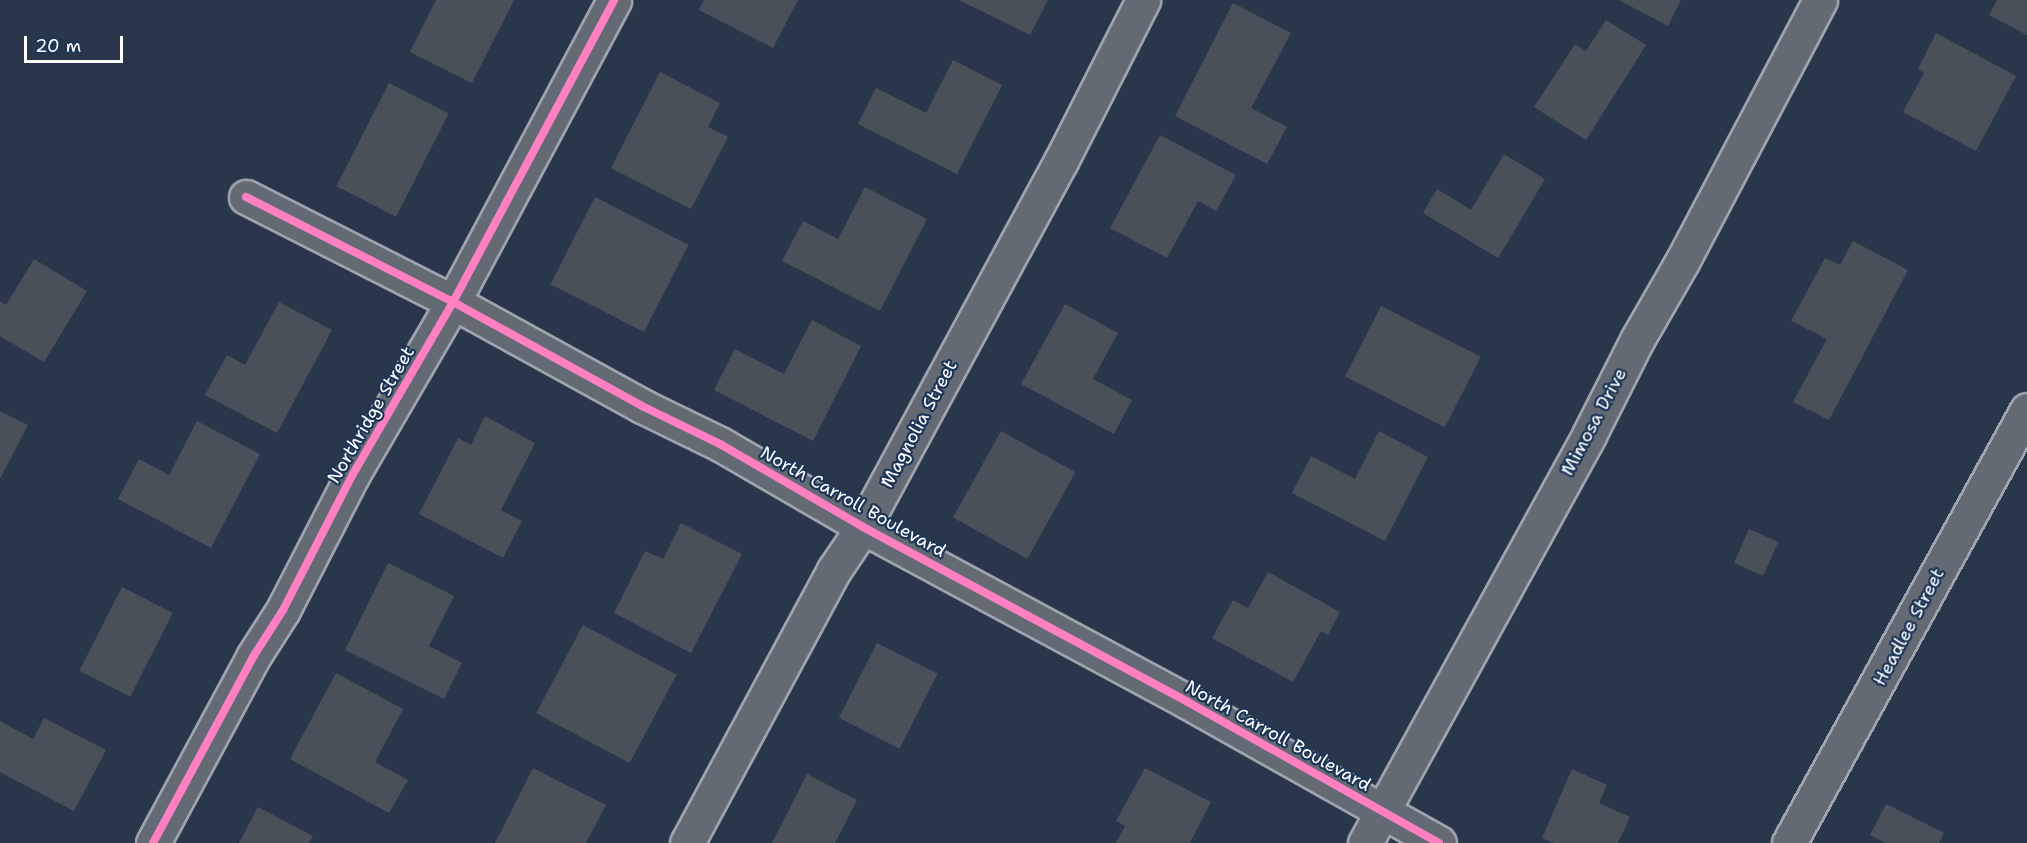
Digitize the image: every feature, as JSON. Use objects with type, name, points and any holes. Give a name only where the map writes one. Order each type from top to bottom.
[{"type":"street","name":"Northridge Street","points":[[153,843],[253,657],[283,610],[352,474],[453,302],[614,0]]},
{"type":"street","name":"Magnolia Street","points":[[687,843],[834,570],[863,527],[1061,161],[1143,0]]},
{"type":"street","name":"Mimosa Drive","points":[[1365,843],[1518,560],[1589,435],[1637,340],[1683,260],[1820,0]]},
{"type":"street","name":"North Carroll Boulevard","points":[[246,197],[453,302],[642,406],[720,444],[863,527],[1186,701],[1439,843]]},
{"type":"street","name":"Headlee Street","points":[[1789,843],[2027,410]]},
{"type":"building","points":[[436,0],[514,0],[472,83],[410,52]]},
{"type":"building","points":[[704,0],[798,0],[773,48],[699,10]]},
{"type":"building","points":[[959,0],[1048,0],[1030,35]]},
{"type":"building","points":[[1619,0],[1681,0],[1668,26]]},
{"type":"building","points":[[1997,0],[2027,0],[2027,35],[1989,15]]},
{"type":"building","points":[[1233,3],[1291,33],[1251,108],[1287,127],[1267,164],[1175,116]]},
{"type":"building","points":[[1606,20],[1646,45],[1586,140],[1534,107],[1575,44],[1586,51]]},
{"type":"building","points":[[1936,33],[2016,76],[1976,151],[1903,112],[1924,73],[1918,69]]},
{"type":"building","points":[[953,60],[1002,85],[957,174],[858,124],[876,88],[926,113]]},
{"type":"building","points":[[660,72],[720,103],[708,127],[728,137],[691,209],[611,168]]},
{"type":"building","points":[[389,83],[449,113],[396,217],[336,186]]},
{"type":"building","points":[[1160,135],[1236,175],[1216,211],[1198,201],[1167,258],[1110,228]]},
{"type":"building","points":[[1504,154],[1545,179],[1498,258],[1423,213],[1437,189],[1471,210]]},
{"type":"building","points":[[865,187],[927,219],[880,311],[782,261],[803,221],[838,239]]},
{"type":"building","points":[[595,197],[689,245],[644,332],[551,284]]},
{"type":"building","points":[[1853,241],[1908,270],[1829,420],[1793,402],[1827,339],[1791,321],[1825,258],[1840,265]]},
{"type":"building","points":[[34,259],[87,291],[44,362],[0,336],[0,301],[6,305]]},
{"type":"building","points":[[279,302],[332,330],[277,433],[205,395],[227,355],[245,365]]},
{"type":"building","points":[[1065,304],[1118,333],[1093,379],[1132,400],[1114,434],[1021,384]]},
{"type":"building","points":[[1381,306],[1481,357],[1445,427],[1345,376]]},
{"type":"building","points":[[812,320],[861,346],[813,441],[714,390],[735,349],[784,374]]},
{"type":"building","points":[[0,411],[28,425],[0,479]]},
{"type":"building","points":[[485,416],[535,443],[501,510],[522,521],[503,558],[419,514],[458,438],[471,445]]},
{"type":"building","points":[[197,421],[260,454],[211,548],[118,499],[139,459],[169,475]]},
{"type":"building","points":[[1001,431],[1075,472],[1027,559],[953,518]]},
{"type":"building","points":[[1379,431],[1428,457],[1385,541],[1292,493],[1311,456],[1355,479]]},
{"type":"building","points":[[681,523],[742,554],[691,653],[614,613],[645,551],[663,559]]},
{"type":"building","points":[[1749,529],[1778,542],[1763,576],[1734,563]]},
{"type":"building","points":[[388,563],[454,596],[429,646],[462,663],[444,699],[345,650]]},
{"type":"building","points":[[1268,572],[1340,612],[1328,635],[1321,631],[1293,682],[1212,638],[1233,600],[1248,608]]},
{"type":"building","points":[[122,587],[173,613],[130,697],[79,671]]},
{"type":"building","points":[[583,625],[677,675],[630,763],[536,713]]},
{"type":"building","points":[[877,643],[938,674],[899,749],[839,718]]},
{"type":"building","points":[[336,673],[403,709],[375,762],[408,780],[389,813],[290,759]]},
{"type":"building","points":[[44,718],[106,750],[74,811],[0,772],[0,721],[33,739]]},
{"type":"building","points":[[533,768],[606,805],[586,843],[495,843]]},
{"type":"building","points":[[1145,768],[1211,802],[1190,843],[1116,843],[1125,826],[1116,821]]},
{"type":"building","points":[[1572,769],[1607,785],[1599,803],[1630,817],[1618,843],[1553,843],[1542,838]]},
{"type":"building","points":[[807,774],[857,800],[835,843],[772,843]]},
{"type":"building","points":[[1886,804],[1944,833],[1939,843],[1886,843],[1870,835]]},
{"type":"building","points":[[258,807],[313,836],[309,843],[239,843]]},
{"type":"cycle path","points":[[153,843],[253,657],[283,610],[353,474],[453,302],[614,0]]},
{"type":"cycle path","points":[[246,197],[453,302],[642,406],[720,444],[863,527],[1186,701],[1439,843]]}]
